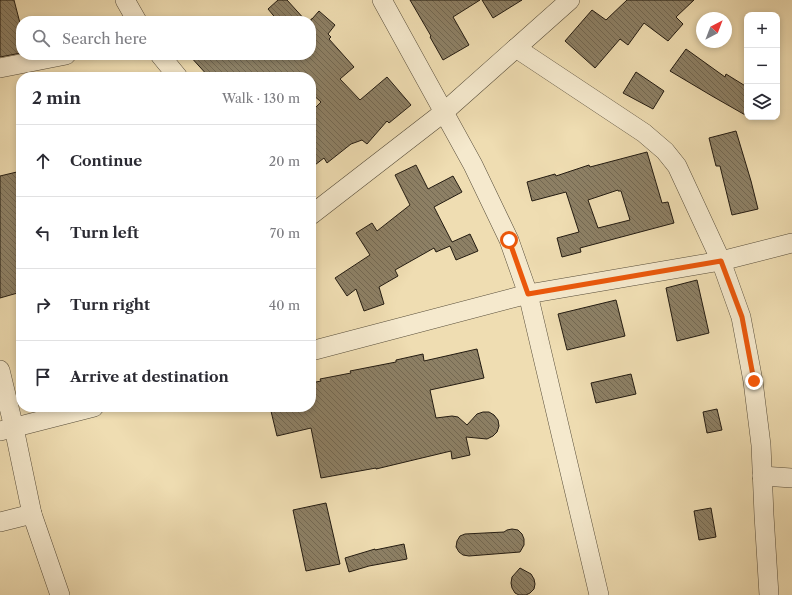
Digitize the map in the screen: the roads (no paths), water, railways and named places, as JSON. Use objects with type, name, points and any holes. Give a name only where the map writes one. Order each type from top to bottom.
[{"type":"street","points":[[125,0],[134,16]]},
{"type":"street","points":[[382,0],[473,165],[509,240],[528,294],[599,595]]},
{"type":"street","points":[[316,211],[444,112],[570,0]]},
{"type":"street","points":[[516,48],[644,134],[665,151],[677,166],[721,261],[742,317],[754,381],[761,445],[769,595]]},
{"type":"street","points":[[0,68],[41,60]]},
{"type":"street","points":[[164,60],[174,72]]},
{"type":"street","points":[[316,350],[528,294],[721,261],[792,243]]},
{"type":"street","points":[[0,370],[7,429],[32,514],[60,595]]},
{"type":"street","points":[[7,429],[74,412]]},
{"type":"street","points":[[762,476],[792,478]]},
{"type":"street","points":[[0,522],[32,514]]}]
